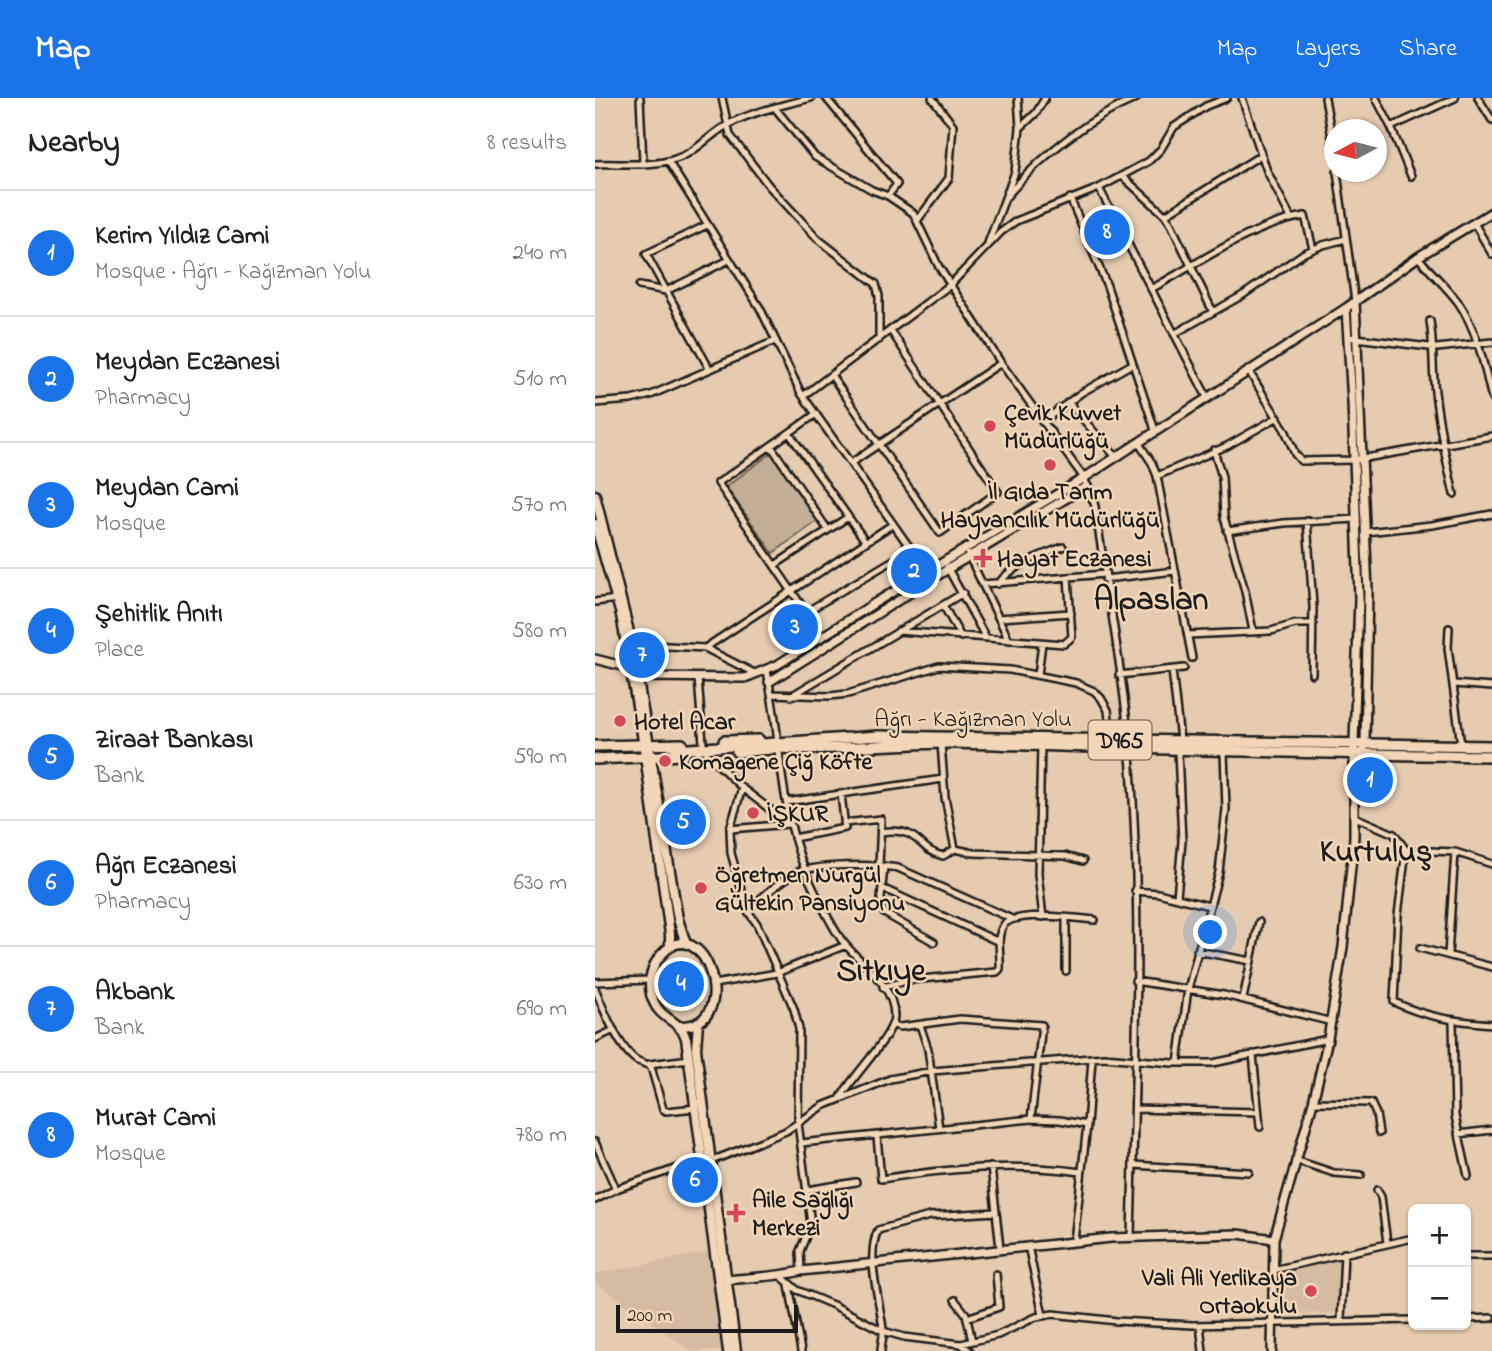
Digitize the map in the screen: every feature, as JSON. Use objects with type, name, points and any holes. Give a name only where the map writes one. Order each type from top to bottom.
[{"type":"main road","points":[[595,495],[638,677],[670,946]]},
{"type":"main road","points":[[595,524],[617,599],[647,744]]},
{"type":"main road","name":"Ağrı - Kağızman Yolu","points":[[778,745],[878,736],[1111,740],[1178,751],[1492,756]]},
{"type":"main road","points":[[595,746],[747,739],[778,745]]},
{"type":"main road","name":"Ağrı - Kağızman Yolu","points":[[675,750],[749,745],[1129,745],[1180,740],[1492,746]]},
{"type":"main road","points":[[595,757],[707,754],[778,745]]},
{"type":"main road","points":[[595,757],[615,753]]},
{"type":"main road","points":[[648,755],[678,919],[686,944]]},
{"type":"main road","points":[[728,1351],[707,1162],[696,1049],[698,1022],[711,1005],[714,984],[704,956],[696,948],[686,944],[670,946],[656,961],[650,980],[652,997],[664,1018],[680,1026],[685,1035],[707,1162],[736,1351]]},
{"type":"main road","points":[[680,1026],[698,1022]]},
{"type":"street","points":[[640,98],[643,163]]},
{"type":"street","points":[[722,98],[733,139],[784,204],[818,240],[876,284],[879,296],[879,340]]},
{"type":"street","points":[[595,164],[668,161],[687,155],[728,125],[811,98]]},
{"type":"street","points":[[826,98],[897,184],[888,196]]},
{"type":"street","points":[[918,220],[945,184],[951,168],[952,120],[932,98]]},
{"type":"street","points":[[986,248],[1014,172],[1020,128],[1019,98]]},
{"type":"street","points":[[1020,128],[1036,113],[1045,98]]},
{"type":"street","points":[[1007,195],[1055,148],[1087,124],[1136,98]]},
{"type":"street","points":[[803,396],[950,285],[1001,232],[1016,221],[1122,176],[1155,155],[1174,127],[1206,106],[1227,98]]},
{"type":"street","points":[[1242,98],[1261,155],[1290,218]]},
{"type":"street","points":[[1325,98],[1329,119]]},
{"type":"street","points":[[1376,98],[1411,176]]},
{"type":"street","points":[[1391,127],[1455,98]]},
{"type":"street","points":[[1478,98],[1492,120]]},
{"type":"street","points":[[775,108],[815,157],[872,190],[888,196],[909,210],[918,220],[950,285],[1001,363],[1084,478],[1095,506],[1129,745],[1136,891],[1135,1108],[1131,1237]]},
{"type":"street","points":[[1165,215],[1261,155]]},
{"type":"street","points":[[668,161],[760,308],[792,379],[930,575]]},
{"type":"street","points":[[1122,176],[1165,215],[1213,312]]},
{"type":"street","points":[[1272,1351],[1274,1239],[1313,1102],[1332,1022],[1344,933],[1359,755],[1365,743],[1369,591],[1358,459],[1352,338],[1355,301],[1338,182]]},
{"type":"street","points":[[1098,188],[1207,397]]},
{"type":"street","points":[[1070,198],[1107,286],[1155,430]]},
{"type":"street","points":[[638,677],[730,679],[756,675],[767,670],[967,553],[1346,308],[1418,257],[1492,212]]},
{"type":"street","points":[[1151,289],[1260,229],[1290,218],[1305,216],[1313,249]]},
{"type":"street","points":[[1474,223],[1492,254]]},
{"type":"street","points":[[707,225],[646,254],[709,368]]},
{"type":"street","points":[[1174,334],[1243,295],[1313,249],[1346,239]]},
{"type":"street","points":[[1418,257],[1457,301],[1474,331],[1492,399]]},
{"type":"street","points":[[639,286],[666,291],[729,260]]},
{"type":"street","points":[[1346,308],[1352,338]]},
{"type":"street","points":[[1430,321],[1434,347],[1434,385],[1454,494]]},
{"type":"street","points":[[831,375],[940,533],[998,492],[891,331]]},
{"type":"street","points":[[1352,338],[1434,347],[1492,342]]},
{"type":"street","points":[[595,403],[631,400],[651,395],[775,341]]},
{"type":"street","points":[[851,463],[1001,363]]},
{"type":"street","points":[[1042,422],[1068,402],[1132,364]]},
{"type":"street","points":[[1248,370],[1278,417],[1298,459],[1358,459],[1492,436]]},
{"type":"street","points":[[1068,402],[1116,457]]},
{"type":"street","points":[[815,414],[718,483],[806,612],[912,549]]},
{"type":"street","points":[[1157,476],[1227,446],[1278,417]]},
{"type":"street","points":[[789,433],[866,542]]},
{"type":"street","points":[[1138,442],[1157,476],[1192,658]]},
{"type":"street","points":[[771,446],[828,530]]},
{"type":"street","points":[[1215,450],[1222,477],[1224,517],[1245,590],[1253,631]]},
{"type":"street","points":[[1358,459],[1359,598],[1354,742],[1359,755]]},
{"type":"street","points":[[967,553],[1087,486]]},
{"type":"street","points":[[1366,532],[1432,525],[1492,514]]},
{"type":"street","points":[[775,565],[848,517]]},
{"type":"street","points":[[1227,531],[1307,521],[1357,519]]},
{"type":"street","points":[[1307,521],[1313,624],[1312,674]]},
{"type":"street","points":[[705,648],[893,524]]},
{"type":"street","points":[[998,584],[1004,576],[1027,562],[1063,547]]},
{"type":"street","points":[[967,553],[1009,640]]},
{"type":"street","points":[[946,566],[986,638]]},
{"type":"street","points":[[983,584],[1175,571]]},
{"type":"street","points":[[769,682],[930,575]]},
{"type":"street","points":[[898,631],[1064,644],[1070,640],[1068,577]]},
{"type":"street","points":[[791,696],[963,593]]},
{"type":"street","points":[[595,602],[617,599]]},
{"type":"street","points":[[943,605],[961,637]]},
{"type":"street","points":[[999,618],[1070,613]]},
{"type":"street","points":[[1188,635],[1271,631],[1295,624],[1313,624]]},
{"type":"street","points":[[1449,628],[1448,648],[1461,745]]},
{"type":"street","points":[[1038,676],[1042,643]]},
{"type":"street","points":[[632,644],[705,648],[756,675]]},
{"type":"street","points":[[595,659],[630,668]]},
{"type":"street","points":[[771,694],[848,694],[939,666],[985,667],[1076,682],[1094,691],[1108,710],[1111,740]]},
{"type":"street","points":[[1119,675],[1184,668]]},
{"type":"street","points":[[767,670],[789,824],[804,870],[846,945],[874,973],[893,1006],[893,1025],[846,1087],[840,1099]]},
{"type":"street","points":[[1172,670],[1180,740]]},
{"type":"street","points":[[698,678],[703,743]]},
{"type":"street","points":[[1454,684],[1492,687]]},
{"type":"street","points":[[941,743],[943,779],[955,849]]},
{"type":"street","points":[[1041,745],[1038,874],[1043,917]]},
{"type":"street","points":[[1177,897],[1182,841],[1178,751]]},
{"type":"street","points":[[1178,1063],[1188,989],[1219,872],[1226,809],[1224,752]]},
{"type":"street","points":[[707,754],[742,788],[789,824]]},
{"type":"street","points":[[786,802],[943,779]]},
{"type":"street","points":[[742,788],[730,829],[731,853],[747,910],[757,924],[794,1009],[799,1029],[799,1123],[811,1224],[800,1251],[801,1271]]},
{"type":"street","points":[[794,838],[845,828],[841,794]]},
{"type":"street","points":[[1355,817],[1394,834],[1406,850],[1398,915],[1394,1002],[1453,1022],[1492,1024]]},
{"type":"street","points":[[844,823],[881,818],[882,907],[887,917],[934,942]]},
{"type":"street","points":[[730,829],[789,824]]},
{"type":"street","points":[[881,832],[897,830],[909,834],[937,855],[943,856],[955,849],[974,853],[1065,856],[1083,861]]},
{"type":"street","points":[[1406,850],[1455,852],[1492,864]]},
{"type":"street","points":[[1448,955],[1455,852]]},
{"type":"street","points":[[747,910],[787,878],[804,870],[881,866],[898,869],[1012,919],[1043,917],[1095,920]]},
{"type":"street","points":[[882,888],[999,942]]},
{"type":"street","points":[[1136,891],[1177,897],[1209,906]]},
{"type":"street","points":[[1066,918],[1066,971]]},
{"type":"street","points":[[884,987],[910,980],[996,972],[1000,969],[999,942],[1003,926],[1012,919]]},
{"type":"street","points":[[1243,999],[1259,922]]},
{"type":"street","points":[[714,984],[777,973],[846,945]]},
{"type":"street","points":[[1420,948],[1492,967]]},
{"type":"street","points":[[1197,951],[1251,961]]},
{"type":"street","points":[[595,982],[650,980]]},
{"type":"street","points":[[1135,981],[1243,999],[1332,1022]]},
{"type":"street","points":[[595,988],[614,1030],[635,1059],[649,1064],[690,1059]]},
{"type":"street","points":[[893,1025],[900,1027],[960,1019],[1042,1025],[1031,1119]]},
{"type":"street","points":[[1453,1022],[1455,1116],[1468,1176]]},
{"type":"street","points":[[920,1025],[932,1071],[939,1128]]},
{"type":"street","points":[[595,1039],[614,1030]]},
{"type":"street","points":[[595,1199],[678,1168],[707,1162],[786,1131],[823,1106],[890,1079],[932,1071],[1092,1059],[1213,1063],[1328,1039]]},
{"type":"street","points":[[1253,1054],[1260,1127]]},
{"type":"street","points":[[1074,1241],[1092,1059]]},
{"type":"street","points":[[649,1064],[663,1109],[696,1108]]},
{"type":"street","points":[[1313,1102],[1371,1103],[1379,1133]]},
{"type":"street","points":[[1135,1108],[1258,1112]]},
{"type":"street","points":[[801,1143],[1031,1119],[1087,1125]]},
{"type":"street","points":[[1458,1134],[1492,1130]]},
{"type":"street","points":[[877,1137],[881,1179],[933,1171],[991,1167],[1053,1168],[1081,1172]]},
{"type":"street","points":[[595,1142],[616,1189]]},
{"type":"street","points":[[1295,1160],[1334,1173],[1361,1175]]},
{"type":"street","points":[[1133,1165],[1249,1172]]},
{"type":"street","points":[[991,1167],[1000,1248]]},
{"type":"street","points":[[807,1190],[856,1182]]},
{"type":"street","points":[[1377,1190],[1381,1197],[1387,1243]]},
{"type":"street","points":[[881,1351],[883,1331],[873,1265],[874,1240],[878,1230],[930,1216],[996,1212]]},
{"type":"street","points":[[726,1280],[781,1276],[801,1271],[1074,1241],[1238,1234],[1274,1239]]},
{"type":"street","points":[[1273,1270],[1408,1239]]},
{"type":"street","points":[[1028,1245],[1043,1315]]},
{"type":"street","points":[[1341,1321],[1344,1253]]},
{"type":"street","points":[[1471,1256],[1492,1256]]},
{"type":"street","points":[[967,1318],[999,1307],[996,1274]]},
{"type":"street","points":[[781,1276],[789,1285],[883,1331],[904,1338],[961,1344],[998,1335],[1043,1315],[1064,1314],[1118,1321],[1200,1325],[1408,1320]]},
{"type":"street","points":[[789,1285],[801,1351]]},
{"type":"street","points":[[955,1300],[967,1318],[972,1342]]},
{"type":"street","points":[[1471,1319],[1492,1318]]},
{"type":"street","points":[[1200,1325],[1203,1351]]},
{"type":"street","points":[[961,1344],[970,1351]]},
{"type":"shaded area","points":[[771,453],[819,520],[773,553],[726,487]]},
{"type":"shaded area","points":[[709,1252],[721,1351],[691,1351],[599,1285],[595,1279],[595,1274]]},
{"type":"shaded area","name":"Vali Ali Yerlikaya Ortaokulu","points":[[1342,1256],[1338,1313],[1283,1314],[1283,1269]]},
{"type":"tunnel","points":[[616,753],[675,750]]},
{"type":"place","name":"Murat Cami","points":[[1107,232]]},
{"type":"place","name":"Çevik Kuvvet Müdürlüğü","points":[[990,426]]},
{"type":"place","name":"İl Gıda Tarım Hayvancılık Müdürlüğü","points":[[1050,465]]},
{"type":"place","name":"Hayat Eczanesi","points":[[983,558]]},
{"type":"place","name":"Meydan Eczanesi","points":[[914,571]]},
{"type":"place","name":"Meydan Cami","points":[[795,627]]},
{"type":"place","name":"Akbank","points":[[642,655]]},
{"type":"place","name":"Hotel Acar","points":[[620,721]]},
{"type":"place","name":"Komagene Çiğ Köfte","points":[[665,761]]},
{"type":"place","name":"Kerim Yıldız Cami","points":[[1370,780]]},
{"type":"place","name":"İŞKUR","points":[[753,813]]},
{"type":"place","name":"Ziraat Bankası","points":[[683,822]]},
{"type":"place","name":"Öğretmen Nurgül Gültekin Pansiyonu","points":[[701,888]]},
{"type":"place","name":"Şehitlik Anıtı","points":[[681,984]]},
{"type":"place","name":"Ağrı Eczanesi","points":[[695,1180]]},
{"type":"place","name":"Aile Sağlığı Merkezi","points":[[736,1213]]},
{"type":"place","name":"Vali Ali Yerlikaya Ortaokulu","points":[[1311,1291]]},
{"type":"district","name":"Alpaslan","points":[[1151,598]]},
{"type":"district","name":"Kurtuluş","points":[[1376,850]]},
{"type":"district","name":"Sıtkıye","points":[[881,969]]}]
